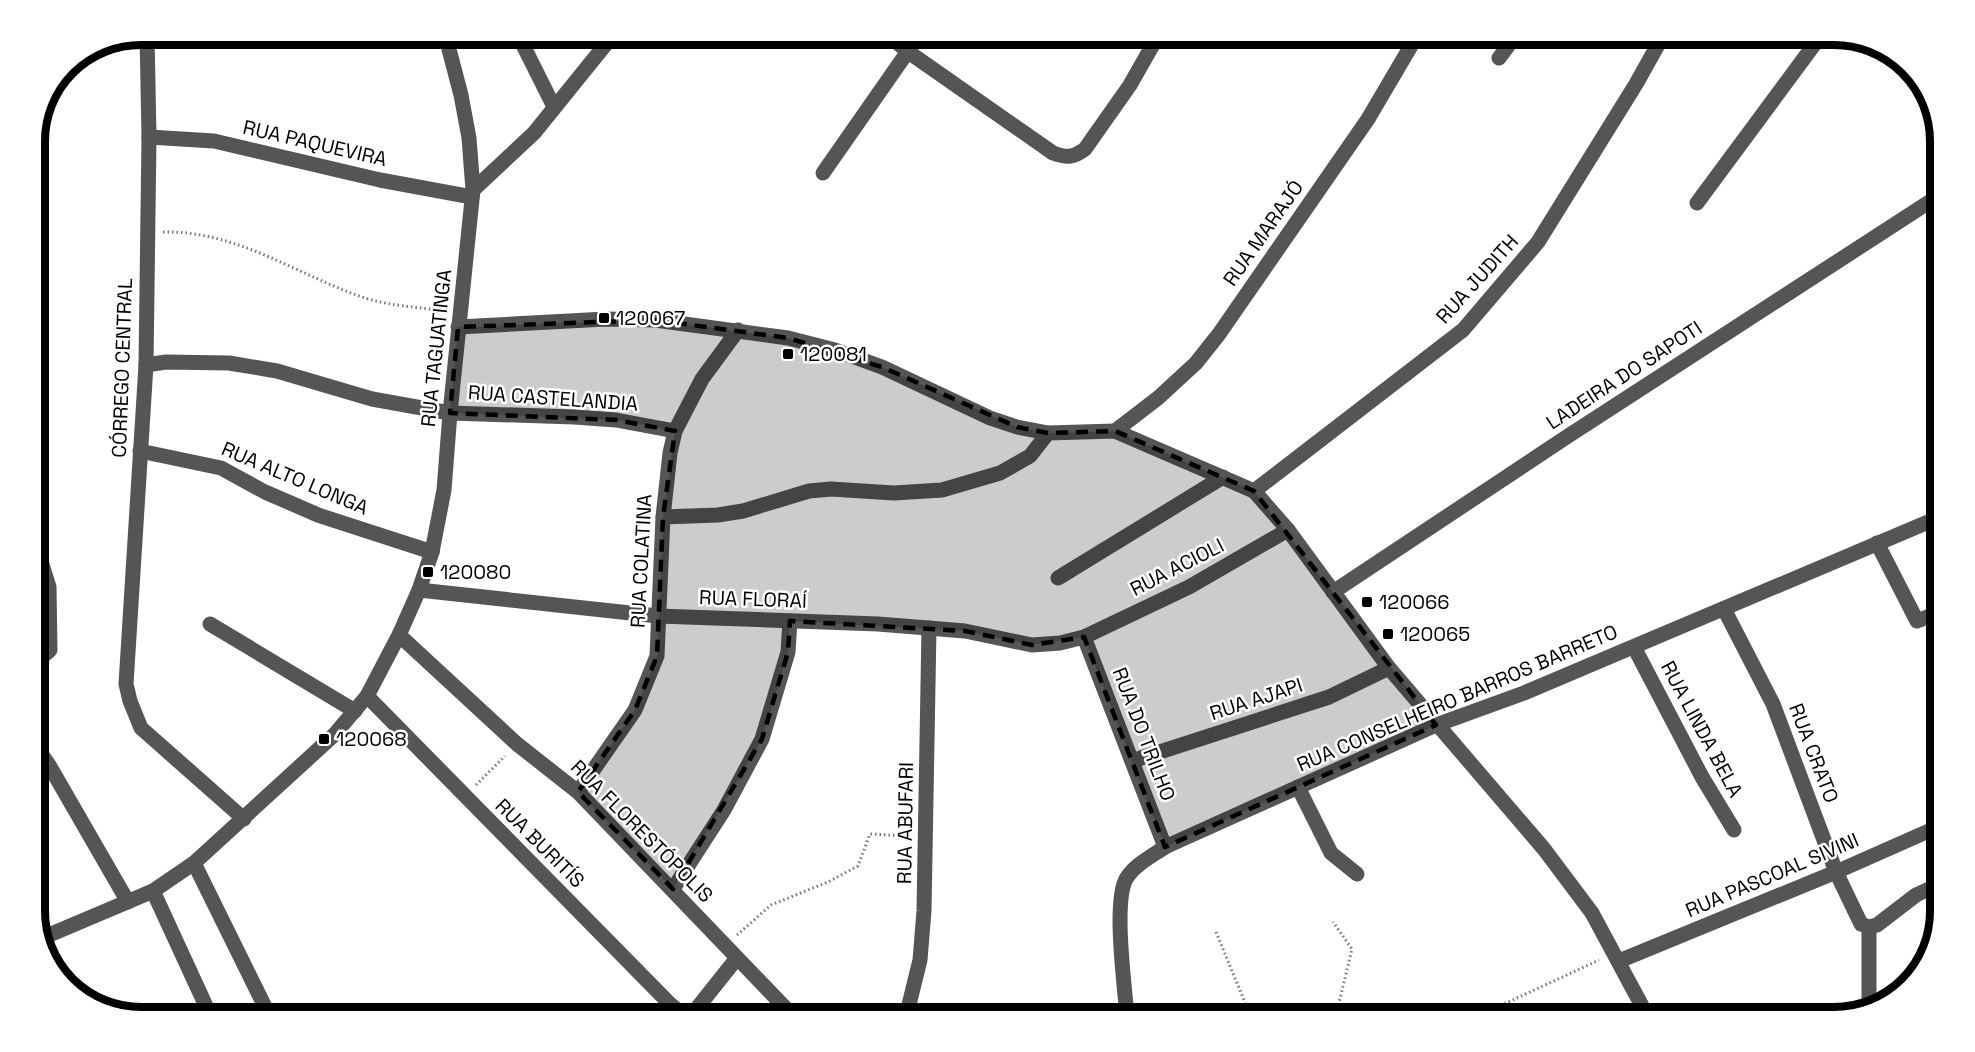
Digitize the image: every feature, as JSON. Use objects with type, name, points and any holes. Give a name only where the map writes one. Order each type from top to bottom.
[{"type":"street","name":"CÓRREGO CENTRAL","points":[[147,45],[149,137],[146,365],[126,684],[141,728],[244,819]]},
{"type":"street","name":"RUA TAGUATINGA","points":[[48,935],[153,891],[194,863],[334,735],[356,711],[388,659],[399,635],[419,590],[432,552],[444,490],[472,194],[469,138],[448,45]]},
{"type":"street","points":[[523,45],[554,107]]},
{"type":"street","points":[[472,194],[534,133],[605,45]]},
{"type":"street","points":[[900,45],[1053,153],[1064,157],[1075,157],[1085,150],[1130,85],[1153,45]]},
{"type":"street","points":[[823,173],[912,45]]},
{"type":"street","name":"RUA MARAJÓ","points":[[1115,431],[1158,398],[1196,363],[1219,334],[1368,119],[1412,45]]},
{"type":"street","points":[[1499,58],[1509,45]]},
{"type":"street","name":"RUA JUDITH","points":[[1254,491],[1463,330],[1538,242],[1658,45]]},
{"type":"street","points":[[1697,203],[1814,45]]},
{"type":"street","name":"RUA PAQUEVIRA","points":[[149,137],[214,141],[380,180],[472,194]]},
{"type":"street","name":"LADEIRA DO SAPOTI","points":[[1333,592],[1565,438],[1930,201]]},
{"type":"street","points":[[459,320],[655,320],[788,338],[835,350],[882,367],[990,418],[1017,427],[1048,433],[1115,431],[1254,491],[1288,530],[1389,668],[1436,725],[1524,823],[1592,912],[1643,1007]]},
{"type":"street","name":"RUA COLATINA","points":[[578,792],[635,710],[657,656],[663,517],[670,453],[675,431],[702,379],[738,330]]},
{"type":"street","name":"RUA CASTELANDIA","points":[[146,365],[206,361],[257,367],[372,399],[450,413],[616,420],[675,431]]},
{"type":"street","points":[[663,517],[718,516],[743,511],[809,491],[831,489],[894,493],[942,490],[1000,473],[1030,456],[1048,433]]},
{"type":"street","name":"RUA ALTO LONGA","points":[[140,452],[221,468],[265,492],[318,515],[432,552]]},
{"type":"street","points":[[1058,578],[1223,477]]},
{"type":"street","name":"RUA CONSELHEIRO BARROS BARRETO","points":[[1126,1007],[1121,950],[1121,896],[1126,879],[1138,866],[1165,847],[1436,725],[1524,693],[1930,521]]},
{"type":"street","name":"RUA ACIOLI","points":[[1084,636],[1189,587],[1288,530]]},
{"type":"street","points":[[1877,543],[1917,621],[1930,616]]},
{"type":"street","points":[[45,574],[49,587],[50,650],[45,654]]},
{"type":"street","name":"RUA FLORAÍ","points":[[419,590],[658,616],[878,624],[964,631],[1032,645],[1060,643],[1084,636]]},
{"type":"street","name":"RUA CRATO","points":[[1724,609],[1773,704],[1836,872],[1861,924],[1869,927]]},
{"type":"street","points":[[673,890],[724,810],[762,739],[788,652],[790,621]]},
{"type":"street","points":[[210,624],[356,711]]},
{"type":"street","name":"RUA ABUFARI","points":[[908,1007],[920,960],[924,911],[929,628]]},
{"type":"street","name":"RUA FLORESTÓPOLIS","points":[[399,635],[517,744],[578,792],[784,1007]]},
{"type":"street","name":"RUA DO TRILHO","points":[[1084,636],[1165,847]]},
{"type":"street","name":"RUA LINDA BELA","points":[[1635,647],[1702,777],[1734,830]]},
{"type":"street","name":"RUA AJAPI","points":[[1132,761],[1329,697],[1389,668]]},
{"type":"street","name":"RUA BURITÍS","points":[[367,696],[675,1007]]},
{"type":"street","points":[[45,759],[128,902]]},
{"type":"street","points":[[1298,787],[1331,854],[1357,874]]},
{"type":"street","name":"RUA PASCOAL SIVINI","points":[[1617,957],[1836,872],[1930,831]]},
{"type":"street","points":[[194,863],[265,1007]]},
{"type":"street","points":[[1869,1000],[1869,927],[1877,925],[1916,895],[1930,889]]},
{"type":"street","points":[[153,891],[206,1007]]},
{"type":"street","points":[[698,1007],[736,958]]},
{"type":"path","points":[[147,232],[173,232],[219,239],[266,255],[361,297],[459,320]]},
{"type":"path","points":[[465,796],[517,744]]},
{"type":"path","points":[[725,945],[771,905],[828,882],[858,866],[870,834],[926,837]]},
{"type":"path","points":[[1334,922],[1352,949],[1336,1007]]},
{"type":"path","points":[[1216,932],[1247,1007]]},
{"type":"path","points":[[1500,1007],[1617,957]]},
{"type":"highlighted area","points":[[655,320],[788,338],[882,367],[1017,427],[1048,433],[1115,431],[1140,441],[1254,491],[1436,725],[1165,847],[1084,637],[1032,645],[965,631],[790,621],[788,652],[762,739],[673,889],[578,792],[635,710],[657,656],[663,517],[675,431],[616,420],[450,413],[458,327]]},
{"type":"place","name":"120067","points":[[604,318]]},
{"type":"place","name":"120081","points":[[788,354]]},
{"type":"place","name":"120080","points":[[428,572]]},
{"type":"place","name":"120066","points":[[1367,602]]},
{"type":"place","name":"120065","points":[[1388,634]]},
{"type":"place","name":"120068","points":[[324,739]]}]
